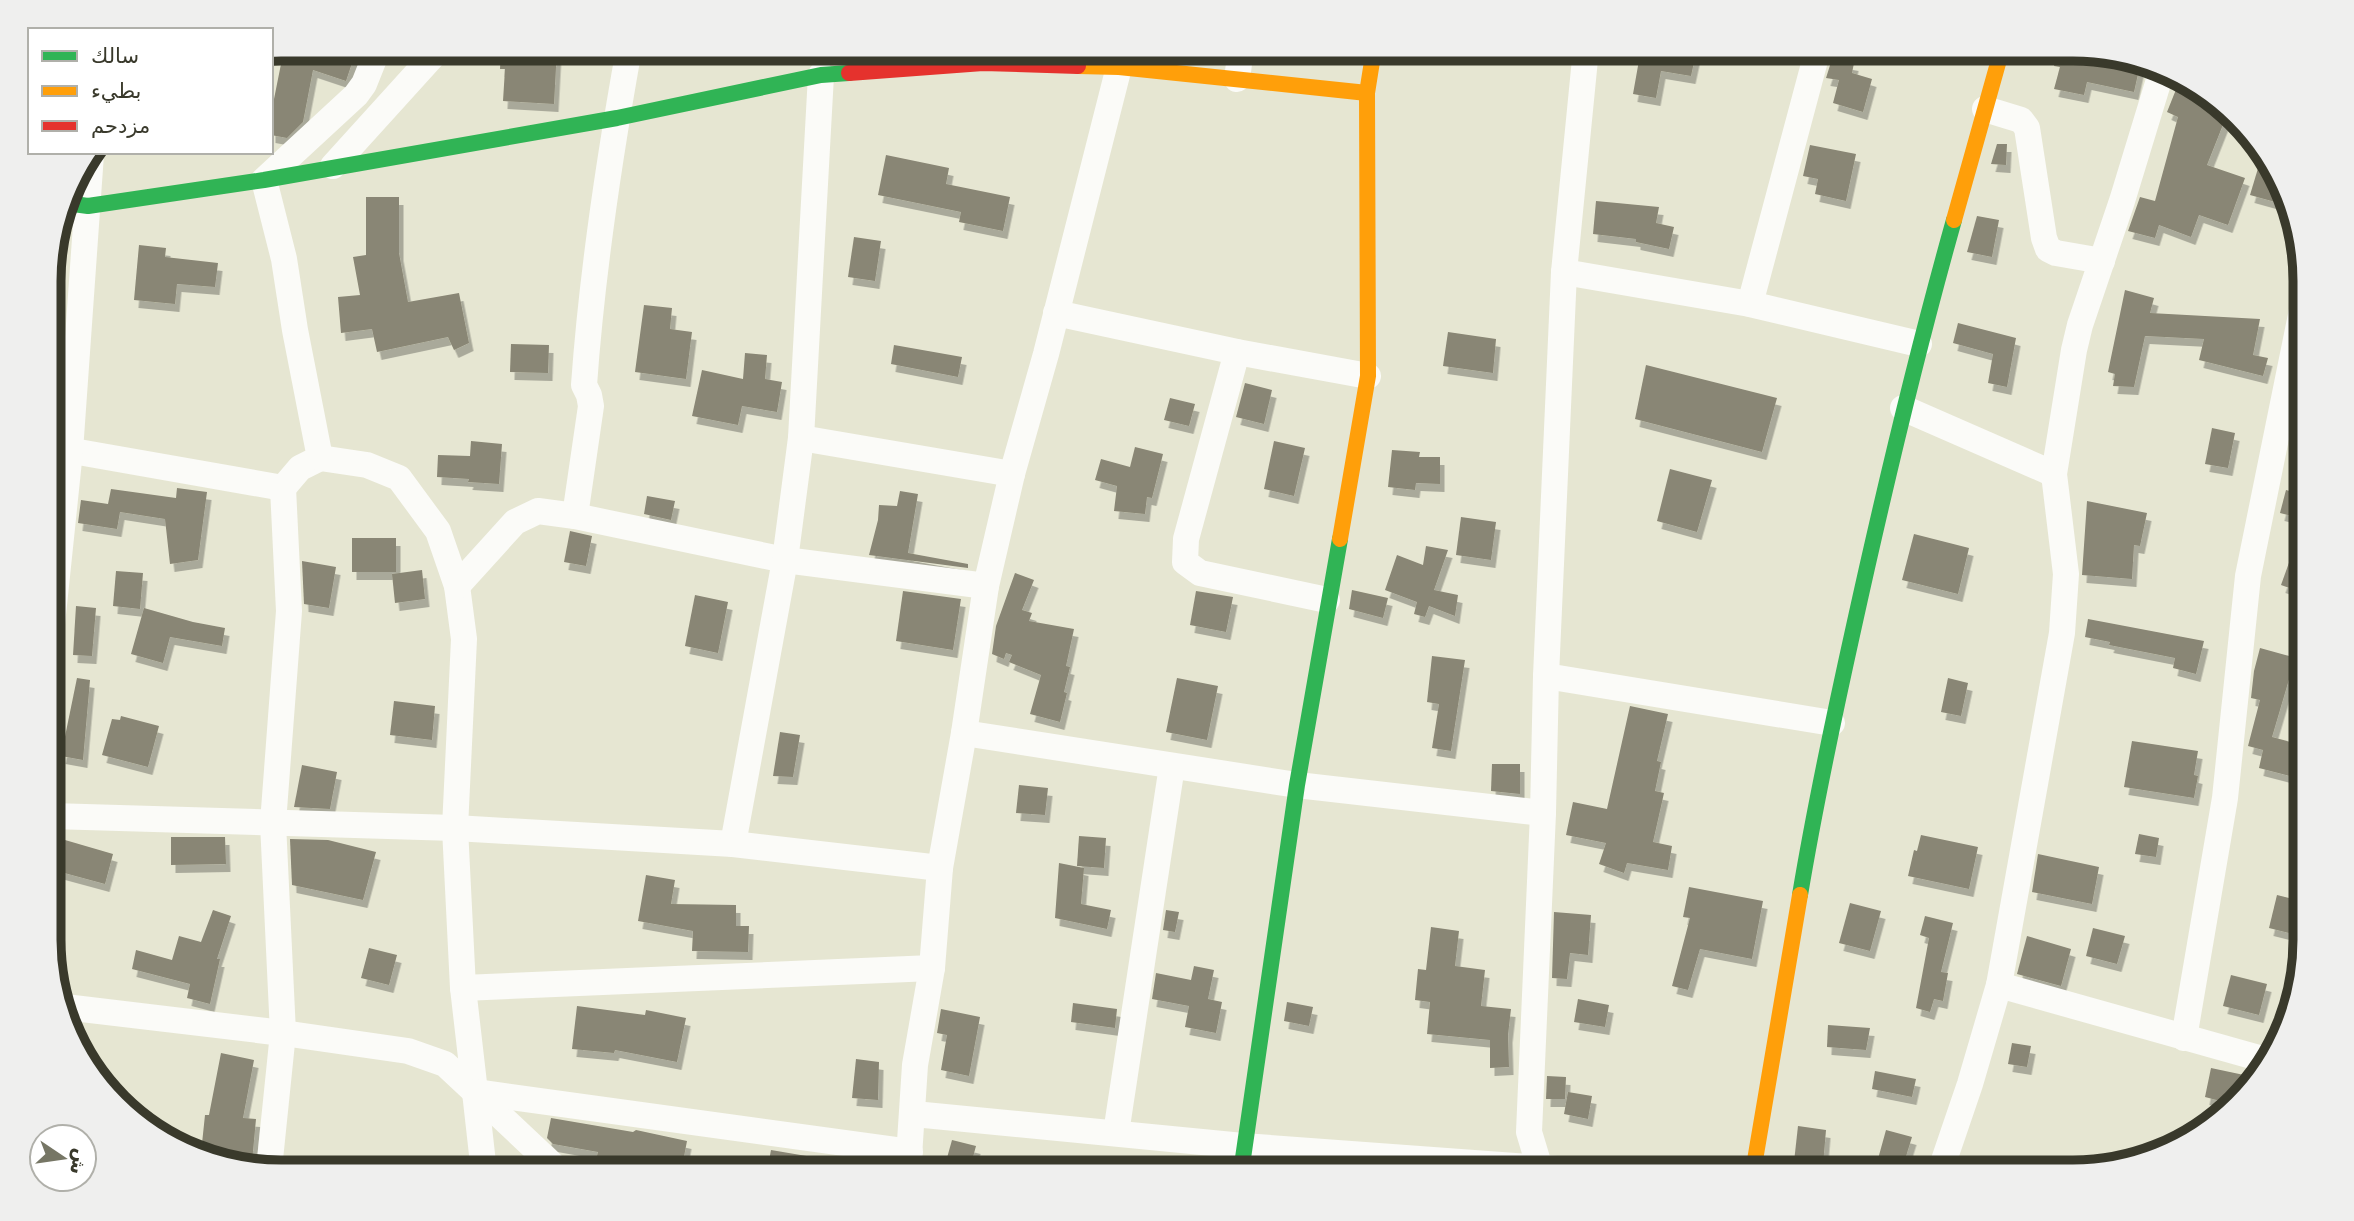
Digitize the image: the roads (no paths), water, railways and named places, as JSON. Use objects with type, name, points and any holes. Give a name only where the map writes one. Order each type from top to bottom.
[{"type":"street","points":[[264,180],[356,95],[365,84],[374,61]]},
{"type":"street","points":[[333,166],[428,61]]},
{"type":"street","points":[[575,516],[591,406],[584,385],[590,307],[627,61]]},
{"type":"street","points":[[62,424],[77,204],[264,180],[617,118],[821,75],[941,61]]},
{"type":"street","points":[[1045,61],[1367,93]]},
{"type":"street","points":[[1237,79],[1239,61]]},
{"type":"street","points":[[1242,1159],[1297,785],[1368,376],[1367,93],[1372,61]]},
{"type":"street","points":[[1538,1159],[1530,1132],[1546,676],[1564,272],[1585,61]]},
{"type":"street","points":[[1750,304],[1815,61]]},
{"type":"street","points":[[1755,1159],[1815,804],[1832,723],[1919,344],[1999,61]]},
{"type":"street","points":[[909,1160],[915,1065],[932,968],[940,868],[986,586],[1012,474],[1119,67]]},
{"type":"street","points":[[733,844],[785,560],[801,438],[821,75]]},
{"type":"street","points":[[1944,1159],[1999,985],[2062,633],[2066,574],[2054,474],[2080,325],[2159,79]]},
{"type":"street","points":[[1985,109],[2021,120],[2027,128],[2048,249],[2056,253],[2102,261]]},
{"type":"street","points":[[264,180],[284,259],[320,458]]},
{"type":"street","points":[[1564,272],[1750,304],[1919,344]]},
{"type":"street","points":[[1056,313],[1237,352],[1368,376]]},
{"type":"street","points":[[1237,352],[1186,540],[1185,562],[1200,573],[1327,600]]},
{"type":"street","points":[[2184,1038],[2227,787],[2248,576],[2293,354]]},
{"type":"street","points":[[1903,408],[2054,474]]},
{"type":"street","points":[[801,438],[1012,474]]},
{"type":"street","points":[[62,449],[283,488]]},
{"type":"street","points":[[271,1159],[283,1033],[273,823],[289,611],[283,488],[300,468],[320,458],[367,465],[399,478],[438,531],[457,586],[464,639],[455,828],[463,988],[483,1160]]},
{"type":"street","points":[[457,586],[515,522],[538,511],[575,516],[785,560],[986,586]]},
{"type":"street","points":[[1546,676],[1832,723]]},
{"type":"street","points":[[964,733],[1297,785],[1543,813]]},
{"type":"street","points":[[1116,1133],[1171,766]]},
{"type":"street","points":[[61,816],[455,828],[733,844],[940,868]]},
{"type":"street","points":[[463,988],[932,968]]},
{"type":"street","points":[[1999,985],[2258,1058]]},
{"type":"street","points":[[72,1007],[408,1051],[445,1064],[548,1160]]},
{"type":"street","points":[[475,1092],[894,1160]]},
{"type":"street","points":[[914,1114],[1409,1159]]}]
